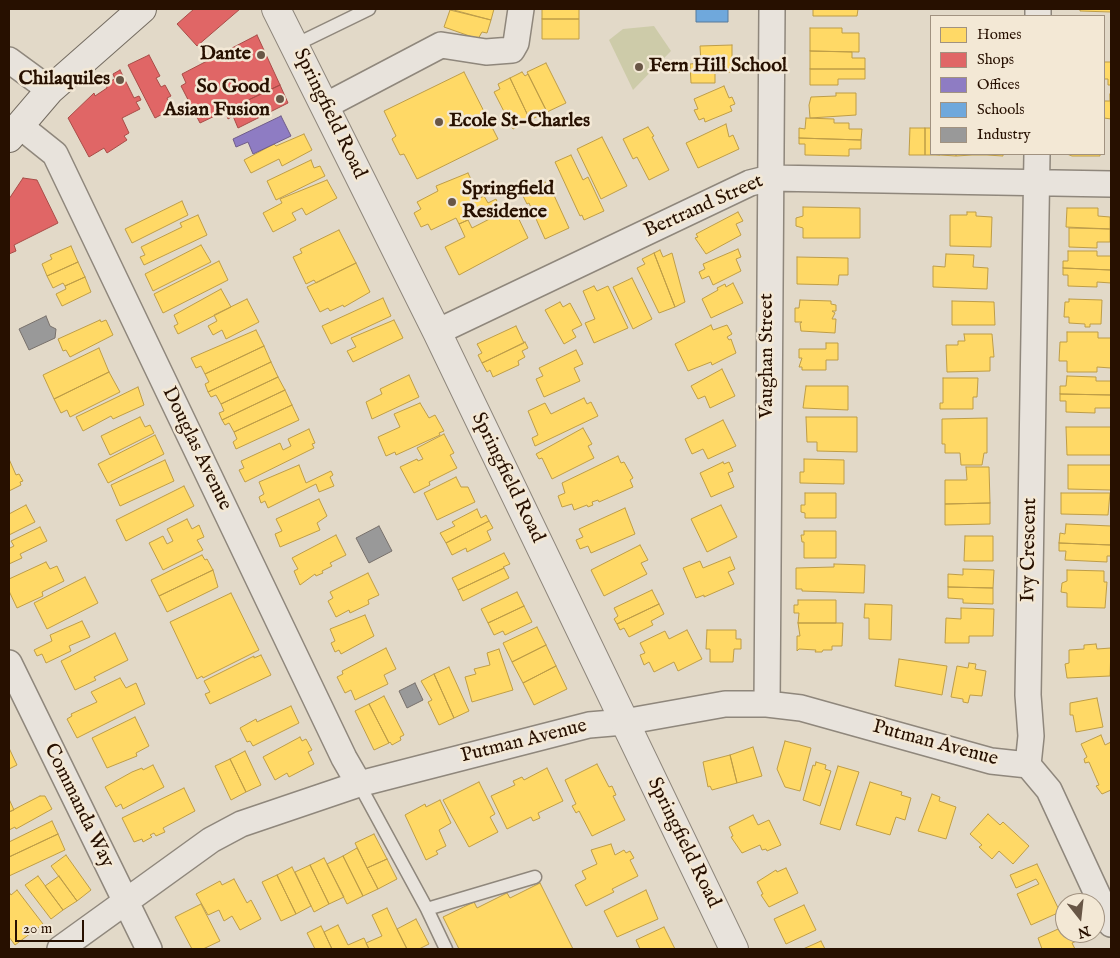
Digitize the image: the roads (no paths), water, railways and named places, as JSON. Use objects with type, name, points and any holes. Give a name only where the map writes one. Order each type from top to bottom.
[{"type":"street","points":[[14,132],[50,90],[142,9]]},
{"type":"street","name":"Springfield Road","points":[[276,9],[437,332],[734,949]]},
{"type":"street","points":[[325,106],[441,45],[486,52],[512,50],[516,44],[521,9]]},
{"type":"street","name":"Vaughan Street","points":[[768,704],[772,9]]},
{"type":"street","points":[[9,60],[50,90]]},
{"type":"street","name":"Douglas Avenue","points":[[14,132],[55,154],[340,749],[359,784]]},
{"type":"street","name":"Ivy Crescent","points":[[1028,765],[1031,736],[1028,695],[1037,155]]},
{"type":"street","name":"Bertrand Street","points":[[437,332],[750,183],[770,178],[1111,184]]},
{"type":"street","name":"Commanda Way","points":[[9,663],[149,949]]},
{"type":"street","name":"Putman Avenue","points":[[60,949],[211,840],[240,824],[359,784],[589,725],[624,722],[725,704],[768,704],[801,708],[991,761],[1028,765]]},
{"type":"street","points":[[1028,765],[1049,790],[1111,924]]},
{"type":"lane","points":[[294,45],[369,9]]},
{"type":"lane","points":[[359,784],[427,909],[446,949]]},
{"type":"lane","points":[[427,909],[535,878]]},
{"type":"place","name":"Dante","points":[[261,55]]},
{"type":"place","name":"Fern Hill School","points":[[639,67]]},
{"type":"place","name":"Chilaquiles","points":[[120,80]]},
{"type":"place","name":"So Good Asian Fusion","points":[[280,99]]},
{"type":"place","name":"Ecole St-Charles","points":[[439,122]]},
{"type":"place","name":"Springfield Residence","points":[[452,202]]}]
